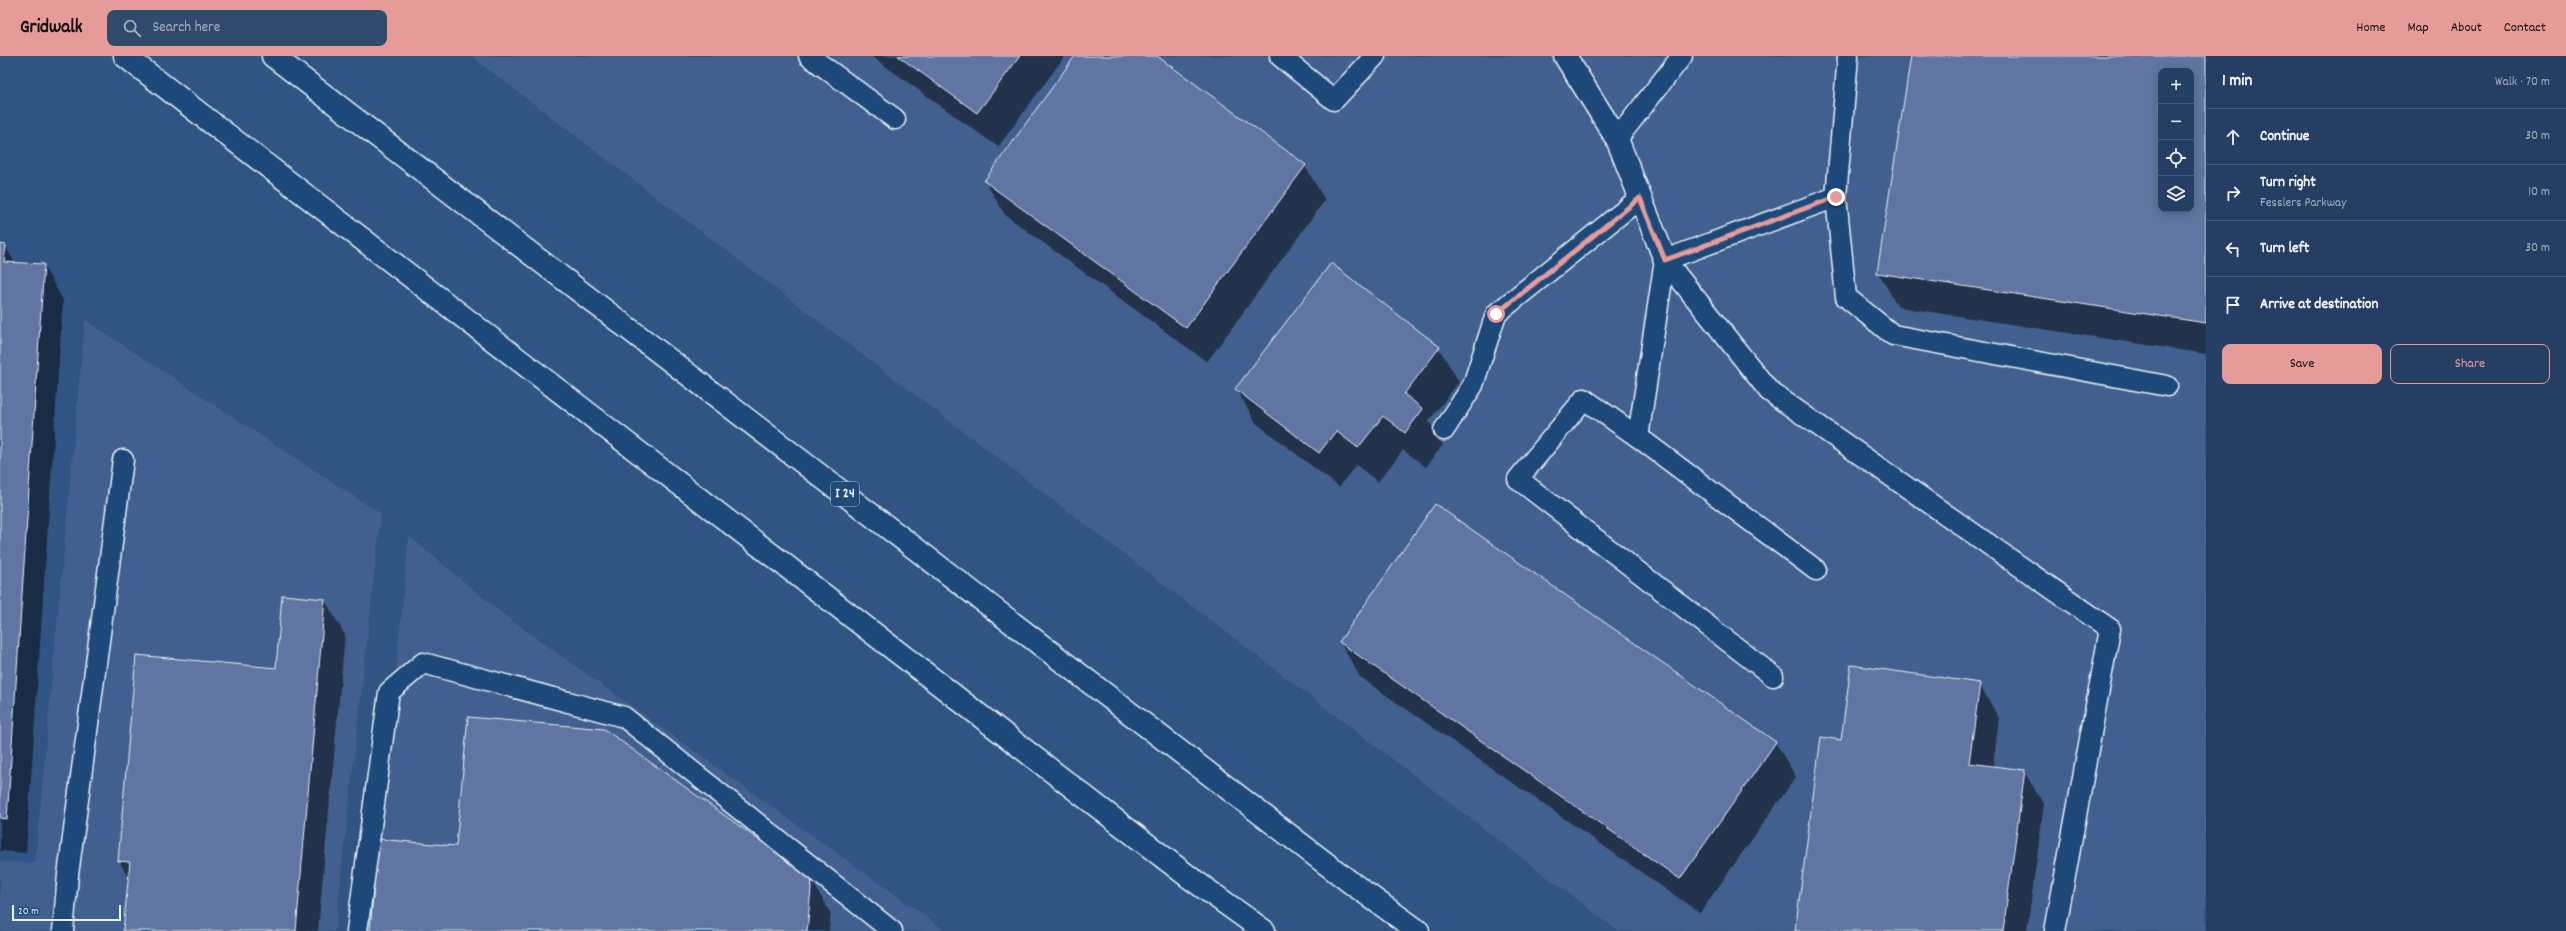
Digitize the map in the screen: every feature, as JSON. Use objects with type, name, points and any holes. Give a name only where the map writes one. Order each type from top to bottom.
[{"type":"main road","points":[[125,56],[1183,872],[1264,931]]},
{"type":"main road","name":"I 24","points":[[274,56],[1350,882],[1418,931]]},
{"type":"main road","points":[[1565,56],[1617,139],[1665,260]]},
{"type":"lane","points":[[809,56],[896,120]]},
{"type":"lane","points":[[1280,56],[1334,100],[1375,56]]},
{"type":"lane","points":[[1617,139],[1682,56]]},
{"type":"lane","points":[[1848,56],[1836,197],[1846,297],[1893,335],[2167,386]]},
{"type":"lane","points":[[1665,260],[1836,197]]},
{"type":"lane","points":[[1444,430],[1472,385],[1496,314],[1640,198]]},
{"type":"lane","points":[[1638,437],[1665,260]]},
{"type":"lane","points":[[1665,260],[1769,390],[2110,630],[2055,931]]},
{"type":"lane","points":[[1773,676],[1518,479],[1584,399],[1638,437],[1816,570]]},
{"type":"lane","points":[[63,931],[68,875],[123,460]]},
{"type":"lane","points":[[357,931],[389,692],[424,663],[624,717],[892,931]]},
{"type":"shaded area","points":[[471,56],[2206,56],[2206,931],[1618,931]]},
{"type":"shaded area","points":[[85,320],[381,514],[335,931],[0,931],[0,862],[35,863]]},
{"type":"shaded area","points":[[409,536],[504,615],[946,931],[363,931],[393,700]]},
{"type":"building","points":[[898,56],[1020,56],[977,113]]},
{"type":"building","points":[[1075,56],[1157,56],[1306,165],[1186,328],[984,181]]},
{"type":"building","points":[[1911,56],[2206,56],[2206,323],[1877,273]]},
{"type":"building","points":[[0,244],[6,245],[4,262],[44,264],[7,819],[0,818]]},
{"type":"building","points":[[1331,263],[1440,347],[1404,394],[1423,409],[1405,433],[1383,416],[1358,448],[1336,431],[1319,453],[1235,389]]},
{"type":"building","points":[[1435,504],[1776,742],[1680,879],[1339,642]]},
{"type":"building","points":[[282,595],[325,599],[296,931],[123,931],[130,862],[118,861],[136,655],[276,668]]},
{"type":"building","points":[[1851,665],[1980,683],[1969,763],[2025,770],[2003,931],[1795,931],[1821,737],[1841,740]]},
{"type":"building","points":[[468,717],[604,729],[812,878],[807,931],[370,931],[378,839],[456,846]]},
{"type":"route","points":[[1496,314],[1640,198],[1665,260],[1836,197]]}]
